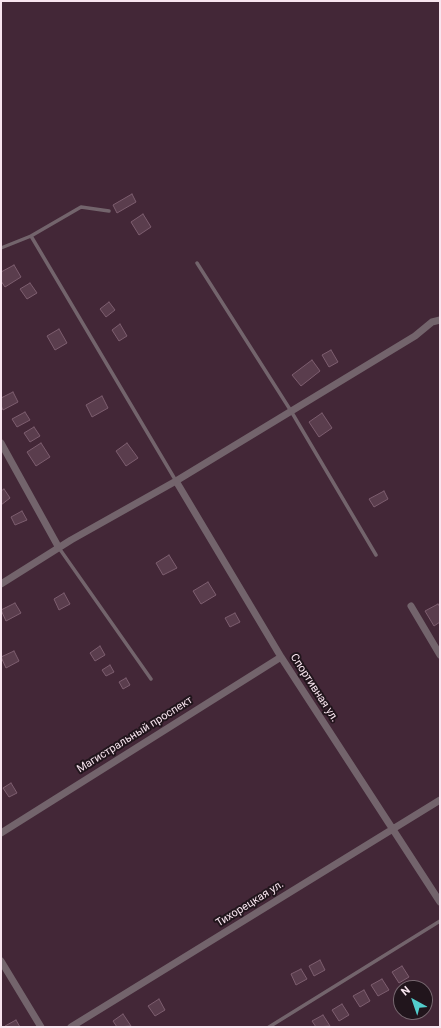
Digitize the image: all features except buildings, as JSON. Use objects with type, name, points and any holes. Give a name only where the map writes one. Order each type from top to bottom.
[{"type":"street","points":[[1,584],[71,540],[176,481],[415,336],[432,322],[440,320]]},
{"type":"street","points":[[1,443],[59,548]]},
{"type":"street","name":"Спортивная ул.","points":[[176,481],[281,657],[440,902]]},
{"type":"street","points":[[411,606],[440,655]]},
{"type":"street","name":"Магистральный проспект","points":[[1,833],[281,657]]},
{"type":"street","name":"Тихорецкая ул.","points":[[71,1027],[440,800]]},
{"type":"street","points":[[1,961],[41,1027]]},
{"type":"lane","points":[[1,248],[31,236],[81,206],[109,211]]},
{"type":"lane","points":[[31,236],[176,481]]},
{"type":"lane","points":[[196,263],[291,411],[376,555]]},
{"type":"lane","points":[[59,548],[151,679]]},
{"type":"lane","points":[[269,1027],[440,921]]}]
